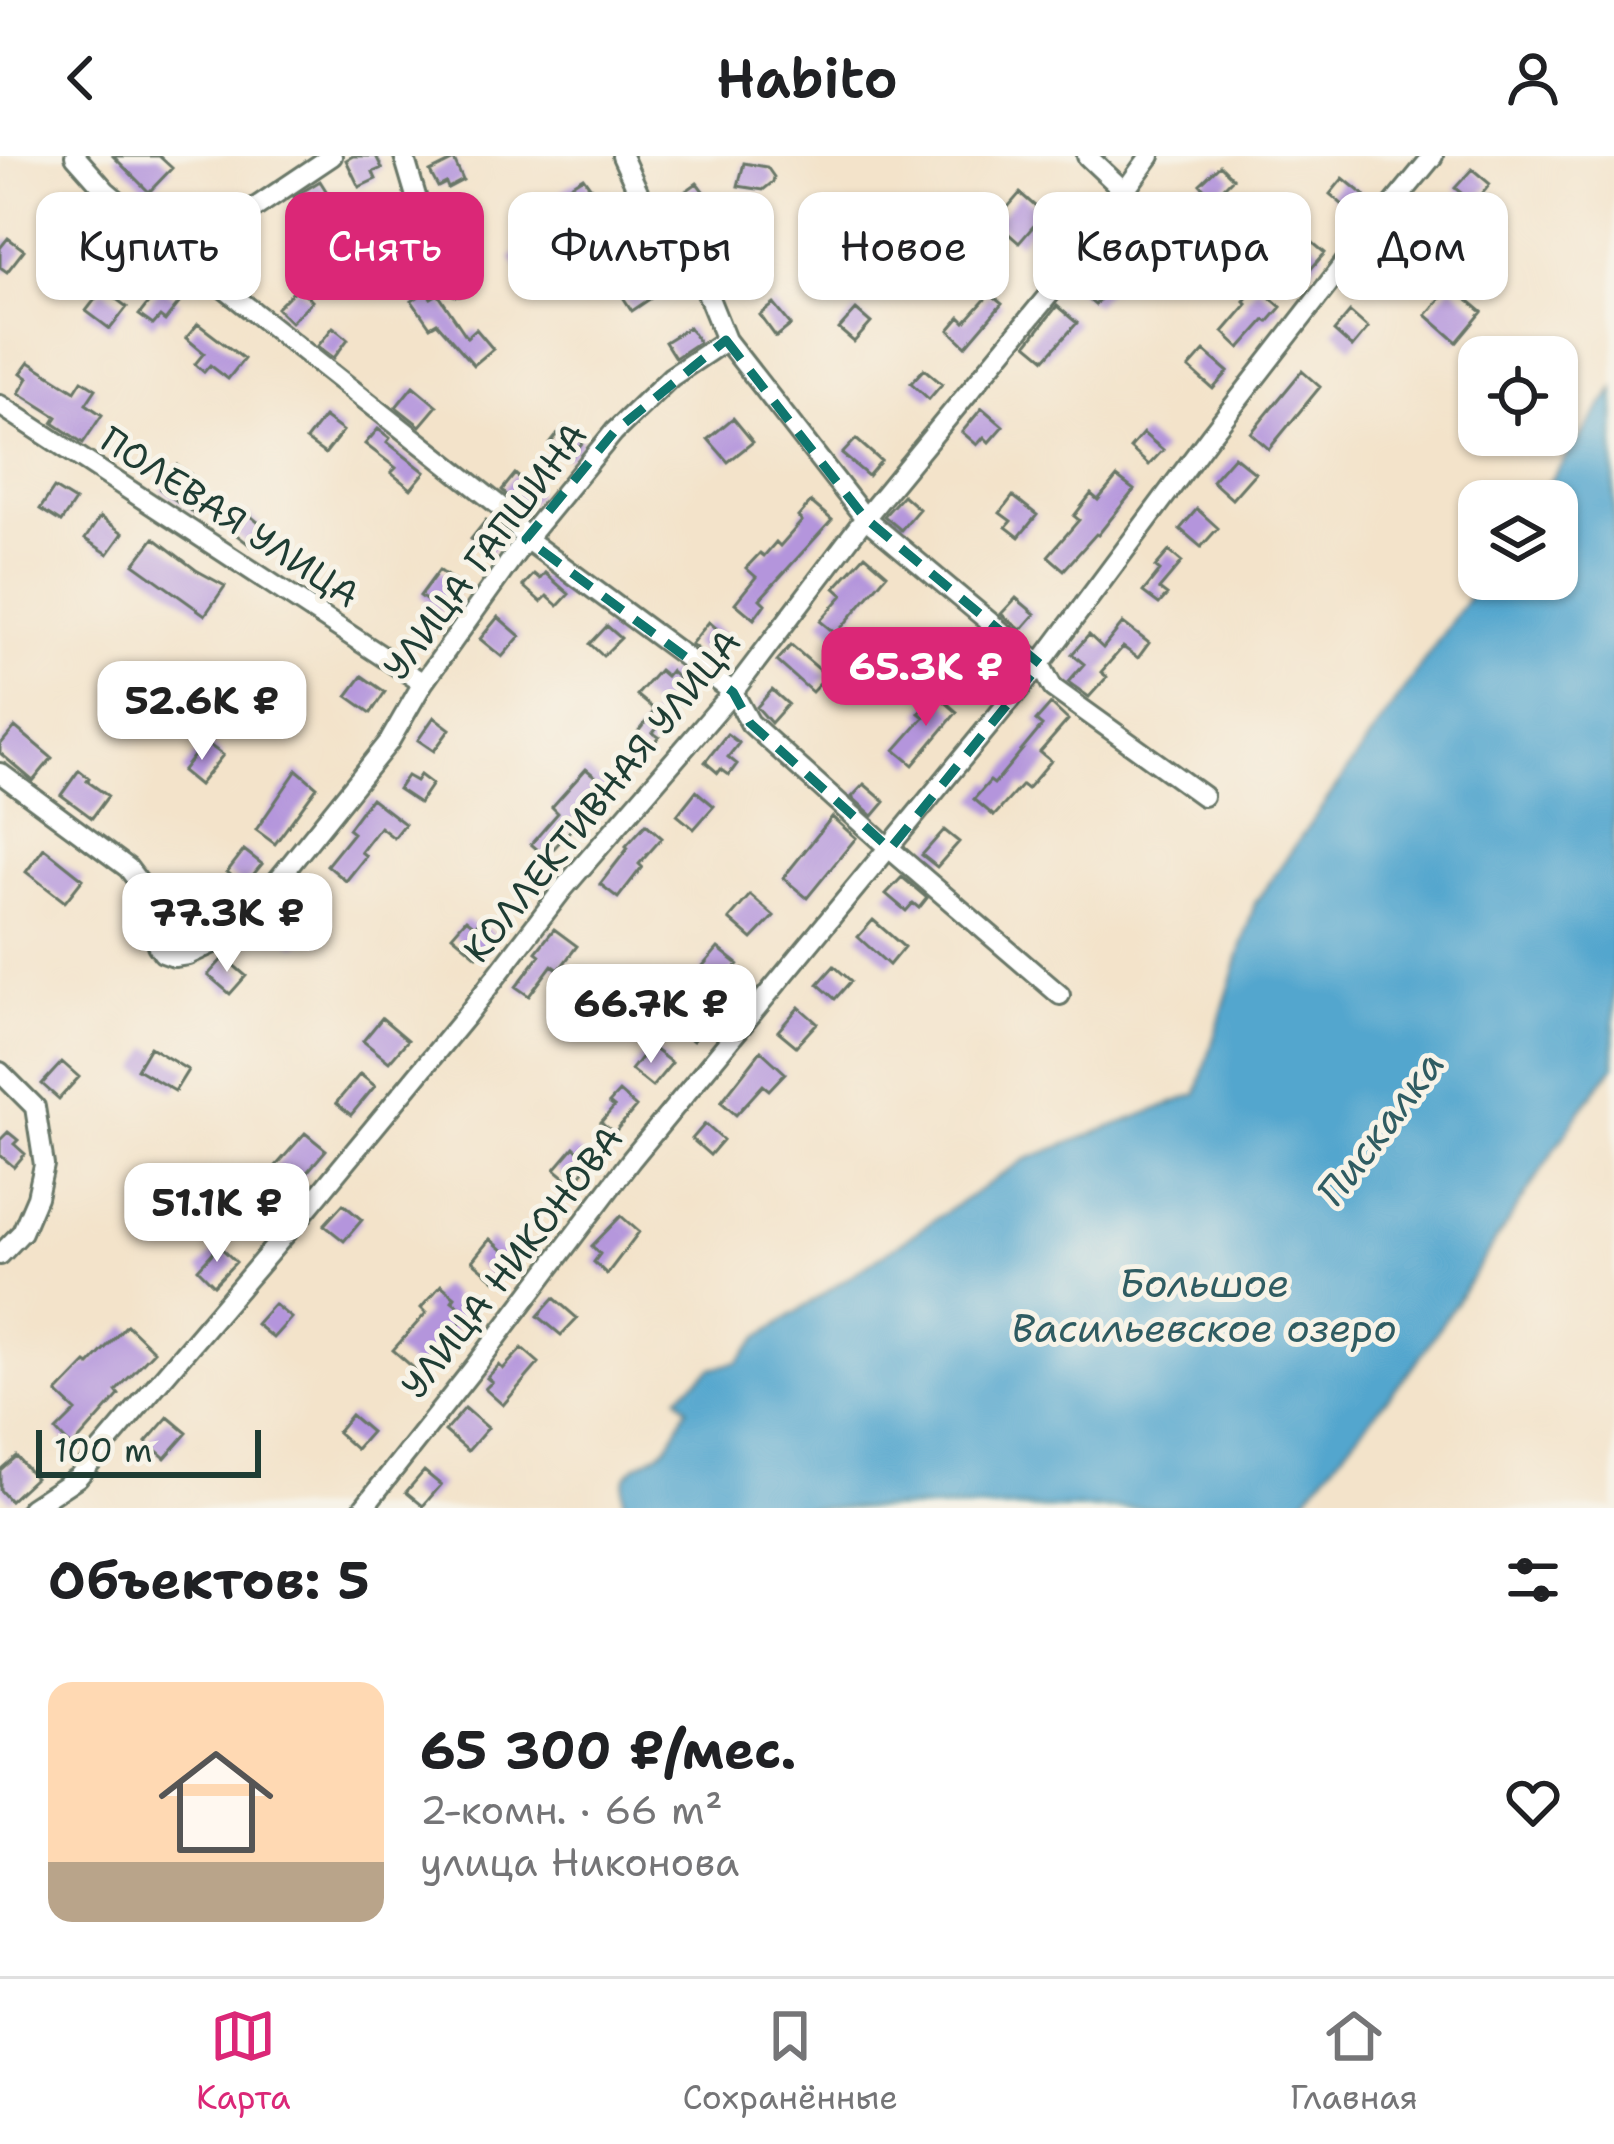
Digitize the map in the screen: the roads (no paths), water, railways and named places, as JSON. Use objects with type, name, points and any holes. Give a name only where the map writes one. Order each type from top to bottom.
[{"type":"street","points":[[75,156],[107,192]]},
{"type":"street","points":[[261,204],[332,156]]},
{"type":"street","points":[[404,156],[415,192]]},
{"type":"street","points":[[622,156],[642,200],[698,271],[726,340],[865,518],[1040,664],[1053,688],[1203,796]]},
{"type":"street","points":[[1087,156],[1123,190]]},
{"type":"street","name":"КОЛЛЕКТИВНАЯ УЛИЦА","points":[[31,1508],[78,1478],[306,1210],[466,1016],[563,889],[733,692],[865,518],[1056,286],[1150,156]]},
{"type":"street","name":"УЛИЦА НИКОНОВА","points":[[362,1508],[631,1160],[1040,664],[1219,424],[1433,156]]},
{"type":"street","points":[[239,300],[501,507],[526,539],[733,692],[750,723],[1060,995]]},
{"type":"street","name":"УЛИЦА ГАПШИНА","points":[[0,773],[128,868],[153,901],[157,945],[163,953],[174,958],[188,955],[235,933],[389,742],[423,683],[526,539],[614,432],[671,377],[726,340]]},
{"type":"street","name":"ПОЛЕВАЯ УЛИЦА","points":[[0,405],[423,683]]},
{"type":"street","points":[[0,1072],[35,1107],[44,1165],[37,1198],[22,1232],[0,1255]]},
{"type":"water","name":"Большое Васильевское озеро","points":[[1614,389],[1614,1066],[1416,1363],[1297,1508],[625,1508],[624,1481],[669,1443],[687,1408],[678,1396],[712,1368],[738,1362],[758,1338],[1024,1160],[1197,1094],[1255,903],[1466,600],[1578,600],[1578,480],[1551,480],[1567,456],[1578,456],[1578,441]]},
{"type":"water label","name":"Пискалка","points":[[1380,1128]]}]
